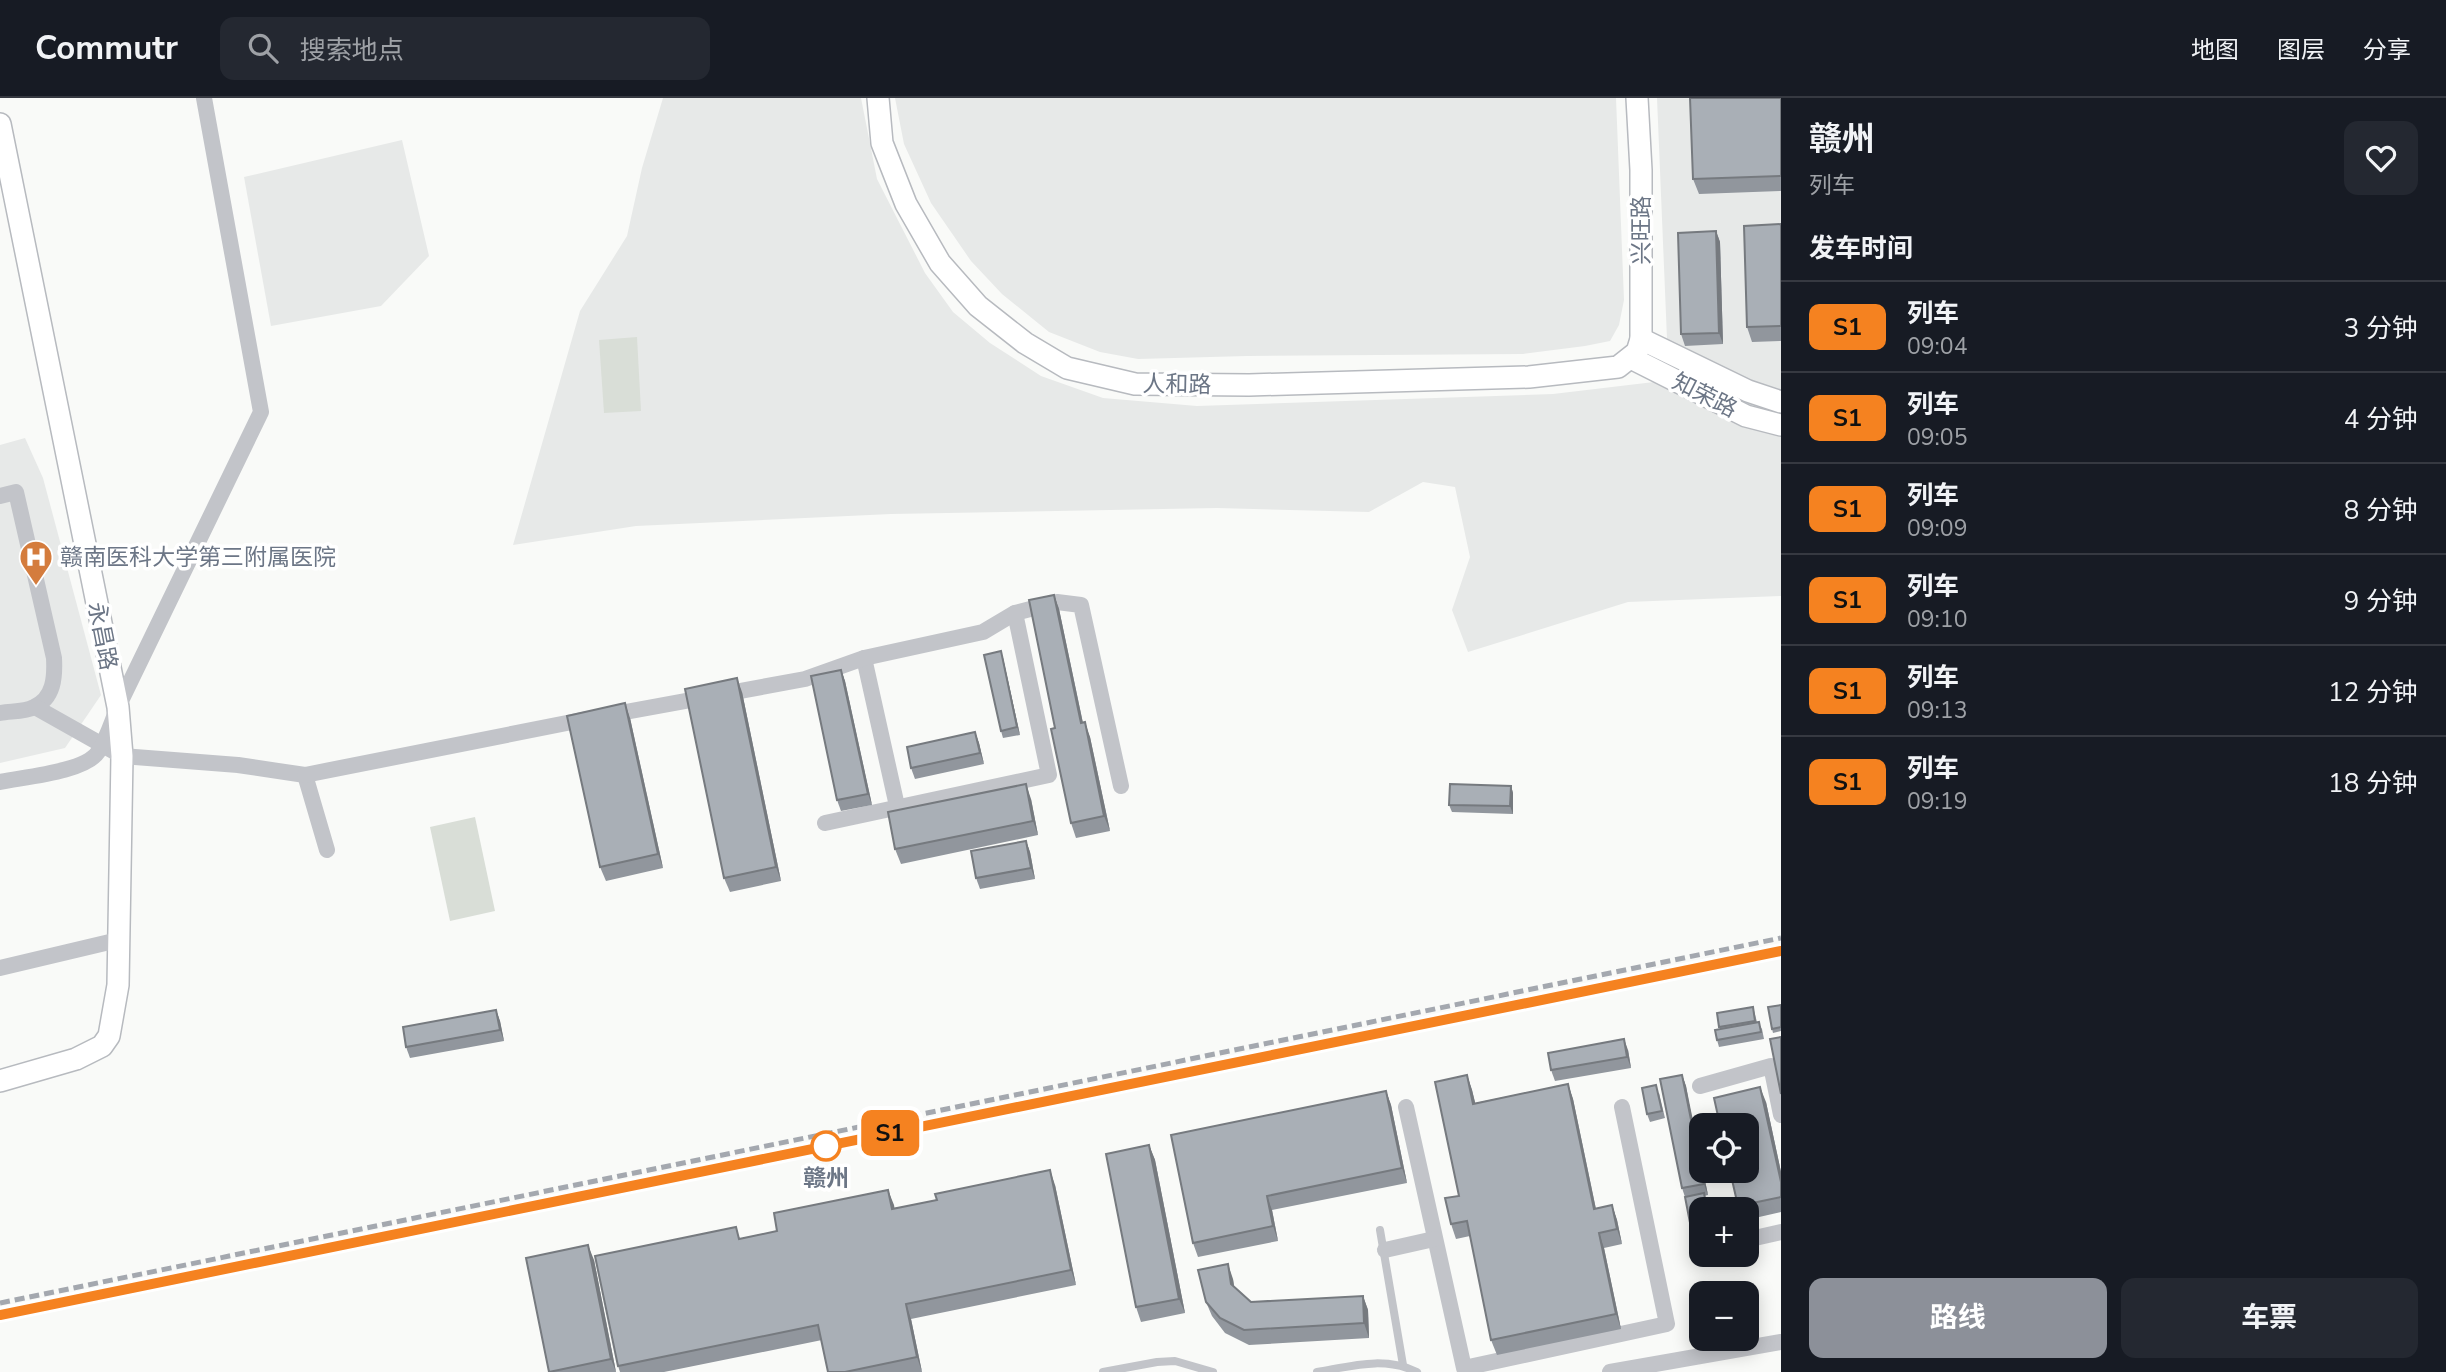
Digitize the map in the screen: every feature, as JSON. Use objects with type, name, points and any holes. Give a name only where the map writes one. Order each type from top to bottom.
[{"type":"street","points":[[0,782],[51,773],[85,762],[97,754],[261,412],[204,98]]},
{"type":"street","name":"人和路","points":[[878,98],[882,143],[906,204],[940,263],[978,306],[1025,343],[1067,368],[1135,384],[1249,384],[1530,377],[1618,367],[1631,358]]},
{"type":"street","name":"兴旺路","points":[[1631,358],[1637,352],[1641,338],[1641,170],[1637,98]]},
{"type":"street","name":"永昌路","points":[[0,124],[118,707],[122,756],[118,985],[108,1036],[102,1046],[76,1059],[0,1081]]},
{"type":"street","name":"知荣路","points":[[1641,338],[1748,391],[1781,402]]},
{"type":"street","name":"知荣路","points":[[1631,358],[1746,416],[1781,425]]},
{"type":"street","points":[[0,496],[16,492],[54,658],[55,679],[50,693],[34,707],[0,713]]},
{"type":"street","points":[[34,707],[122,756],[238,765],[304,775],[805,679],[864,658],[984,632],[1015,613],[1057,602],[1081,605],[1121,786]]},
{"type":"street","points":[[825,823],[1049,775],[1015,613]]},
{"type":"street","points":[[864,658],[897,806]]},
{"type":"street","points":[[304,775],[327,850]]},
{"type":"street","points":[[0,968],[118,940]]},
{"type":"street","points":[[1700,1086],[1771,1066],[1781,1115]]},
{"type":"street","points":[[1406,1107],[1464,1368],[1667,1324],[1622,1107]]},
{"type":"street","points":[[1759,1237],[1781,1232]]},
{"type":"street","points":[[1385,1250],[1434,1239]]},
{"type":"street","points":[[1610,1372],[1780,1346]]},
{"type":"lane","points":[[1380,1230],[1403,1365]]},
{"type":"lane","points":[[1103,1372],[1175,1361],[1213,1372]]},
{"type":"lane","points":[[1317,1372],[1387,1362],[1403,1365],[1417,1372]]},
{"type":"shaded area","points":[[663,98],[861,98],[877,179],[925,273],[953,312],[990,343],[1041,376],[1103,398],[1197,406],[1553,394],[1654,382],[1668,363],[1657,98],[1781,98],[1781,596],[1628,602],[1468,652],[1452,610],[1470,557],[1455,487],[1423,482],[1369,512],[1217,508],[891,514],[636,526],[513,545],[580,311],[627,236],[642,168]]},
{"type":"shaded area","points":[[895,98],[1616,98],[1624,300],[1619,325],[1610,341],[1523,354],[1138,359],[1100,352],[1049,332],[1002,294],[971,261],[931,203],[904,144]]},
{"type":"shaded area","points":[[402,140],[429,256],[381,306],[271,326],[244,177]]},
{"type":"shaded area","points":[[637,337],[641,411],[604,413],[599,340]]},
{"type":"shaded area","name":"赣南医科大学第三附属医院","points":[[25,438],[43,478],[101,695],[65,748],[0,763],[0,445]]},
{"type":"shaded area","points":[[475,817],[495,911],[450,921],[430,827]]},
{"type":"building","points":[[1690,98],[1781,98],[1781,176],[1693,179]]},
{"type":"building","points":[[1781,224],[1781,326],[1747,327],[1744,226]]},
{"type":"building","points":[[1716,231],[1719,333],[1681,334],[1678,233]]},
{"type":"building","points":[[1054,595],[1081,723],[1085,722],[1104,816],[1071,823],[1051,729],[1055,728],[1029,600]]},
{"type":"building","points":[[1001,651],[1017,727],[1001,731],[984,655]]},
{"type":"building","points":[[841,670],[868,794],[837,800],[811,676]]},
{"type":"building","points":[[737,678],[776,867],[724,878],[685,689]]},
{"type":"building","points":[[625,703],[658,854],[600,867],[567,716]]},
{"type":"building","points":[[975,732],[980,753],[911,768],[907,747]]},
{"type":"building","points":[[1026,784],[1033,821],[895,849],[888,812]]},
{"type":"building","points":[[1450,784],[1511,786],[1510,806],[1449,805]]},
{"type":"building","points":[[1026,841],[1031,868],[976,878],[971,851]]},
{"type":"building","points":[[1781,1005],[1781,1027],[1772,1029],[1768,1007]]},
{"type":"building","points":[[1753,1007],[1755,1021],[1719,1027],[1717,1013]]},
{"type":"building","points":[[496,1010],[500,1030],[406,1047],[403,1027]]},
{"type":"building","points":[[1759,1022],[1761,1032],[1717,1040],[1715,1030]]},
{"type":"building","points":[[1781,1037],[1781,1094],[1770,1039]]},
{"type":"building","points":[[1624,1039],[1627,1057],[1551,1070],[1548,1053]]},
{"type":"building","points":[[1467,1075],[1473,1104],[1568,1084],[1594,1209],[1612,1205],[1617,1229],[1599,1233],[1616,1314],[1491,1340],[1467,1221],[1451,1224],[1445,1198],[1459,1196],[1435,1082]]},
{"type":"building","points":[[1682,1075],[1690,1113],[1689,1183],[1704,1184],[1682,1188],[1660,1079]]},
{"type":"building","points":[[1656,1085],[1662,1111],[1647,1114],[1642,1088]]},
{"type":"building","points":[[1760,1087],[1781,1182],[1781,1197],[1759,1202],[1759,1197],[1736,1197],[1733,1183],[1759,1183],[1759,1113],[1717,1113],[1714,1098]]},
{"type":"building","points":[[1386,1091],[1402,1168],[1267,1196],[1273,1226],[1193,1243],[1171,1135]]},
{"type":"building","points":[[1149,1145],[1179,1299],[1136,1307],[1106,1154]]},
{"type":"building","points":[[1050,1170],[1071,1270],[906,1304],[917,1357],[845,1372],[828,1372],[818,1325],[618,1366],[595,1256],[736,1227],[739,1239],[777,1231],[774,1213],[888,1190],[892,1209],[937,1200],[935,1194]]},
{"type":"building","points":[[1704,1193],[1705,1197],[1689,1197],[1689,1218],[1685,1197]]},
{"type":"building","points":[[588,1245],[611,1359],[549,1372],[526,1258]]},
{"type":"building","points":[[1228,1264],[1231,1284],[1251,1302],[1363,1296],[1364,1323],[1244,1330],[1220,1318],[1206,1302],[1198,1270]]},
{"type":"railway","points":[[0,1303],[1781,938]]},
{"type":"railway","points":[[0,1315],[1781,951]]},
{"type":"train","name":"S1","points":[[0,1315],[1781,951]]},
{"type":"place","name":"赣南医科大学第三附属医院","points":[[36,587]]},
{"type":"place","name":"赣州","points":[[826,1146]]}]
